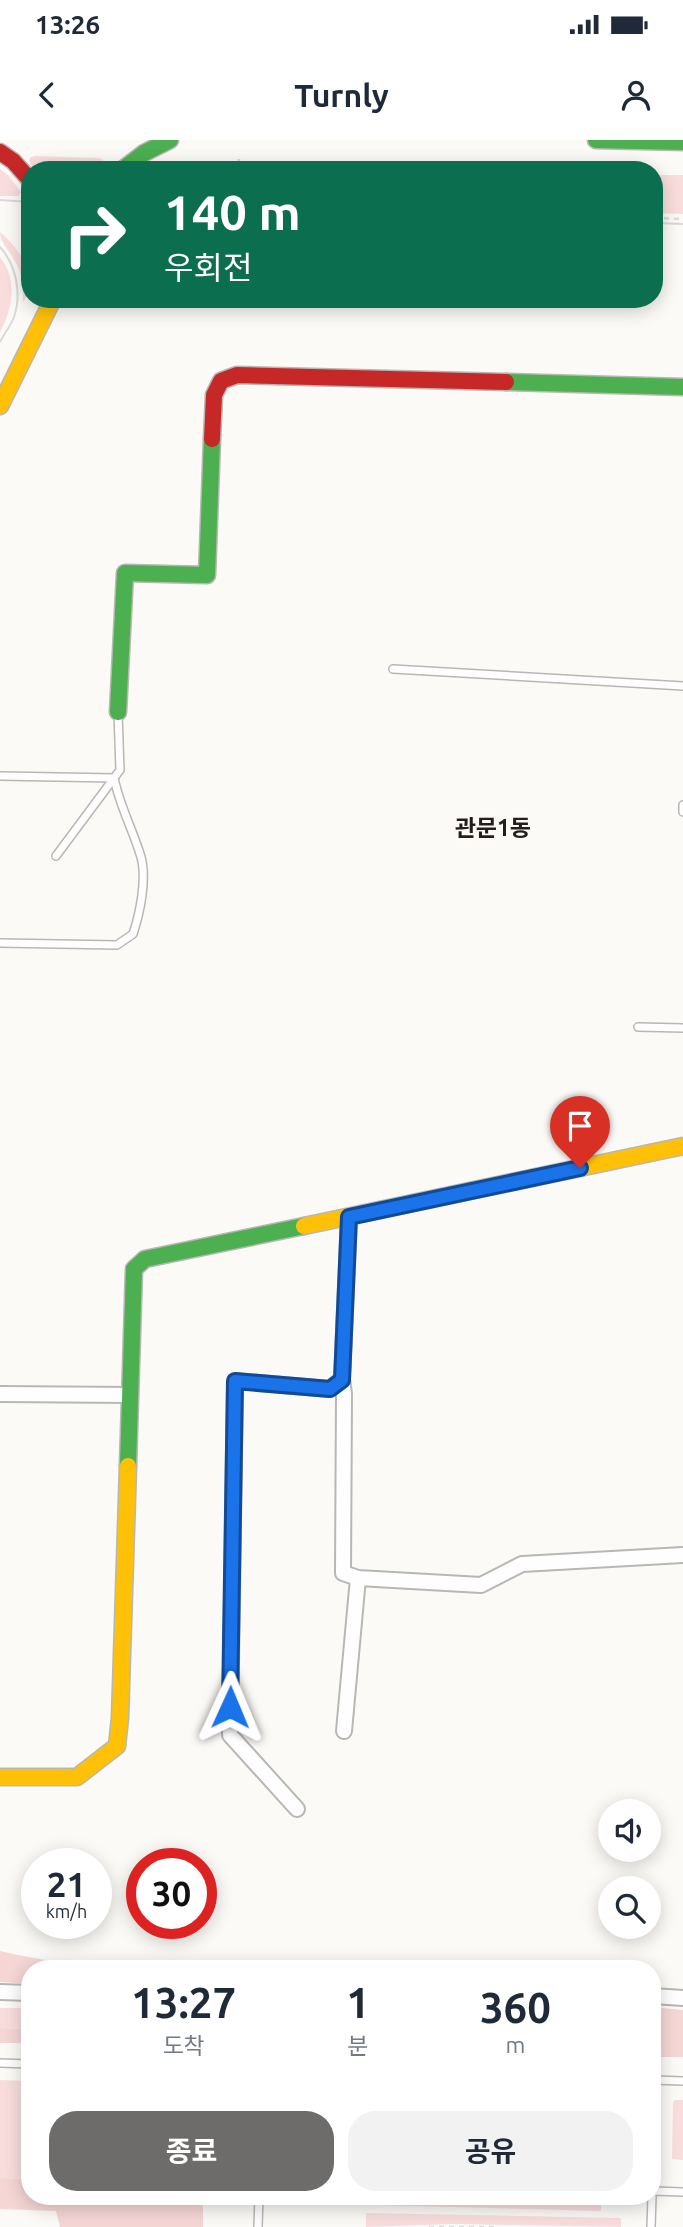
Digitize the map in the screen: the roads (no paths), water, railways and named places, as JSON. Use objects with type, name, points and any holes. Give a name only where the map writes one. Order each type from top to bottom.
[{"type":"main road","points":[[134,161],[170,140]]},
{"type":"main road","points":[[596,140],[683,142]]},
{"type":"main road","points":[[0,152],[21,170]]},
{"type":"main road","points":[[0,372],[34,308]]},
{"type":"main road","points":[[0,406],[49,308]]},
{"type":"main road","points":[[118,712],[125,573],[207,575],[214,395],[221,381],[237,375],[683,387]]},
{"type":"main road","points":[[0,1777],[77,1777],[117,1746],[134,1269],[145,1259],[683,1146]]},
{"type":"street","points":[[349,1217],[342,1380],[343,1573],[358,1578],[481,1585],[522,1564],[683,1555]]},
{"type":"street","points":[[297,1809],[230,1735],[235,1381],[330,1389],[342,1380]]},
{"type":"street","points":[[0,1394],[130,1395]]},
{"type":"street","points":[[344,1731],[358,1578]]},
{"type":"street","points":[[0,1992],[21,1993]]},
{"type":"street","points":[[661,1997],[683,1998]]},
{"type":"lane","points":[[393,669],[683,686]]},
{"type":"lane","points":[[56,856],[120,770],[118,712]]},
{"type":"lane","points":[[0,776],[114,778]]},
{"type":"lane","points":[[0,943],[117,945],[133,934],[141,909],[142,860],[119,803],[114,778]]},
{"type":"lane","points":[[683,805],[683,812]]},
{"type":"lane","points":[[638,1027],[683,1028]]},
{"type":"lane","points":[[0,2063],[21,2064]]},
{"type":"lane","points":[[661,2080],[683,2081]]},
{"type":"lane","points":[[661,2191],[683,2192]]},
{"type":"lane","points":[[258,2227],[259,2205]]},
{"type":"lane","points":[[651,2227],[652,2205]]},
{"type":"tram line","points":[[0,200],[21,201]]},
{"type":"tram line","points":[[663,223],[683,224]]},
{"type":"tram line","points":[[0,247],[14,271],[17,289],[14,317],[0,342]]},
{"type":"district","name":"관문1동","points":[[493,828]]}]
